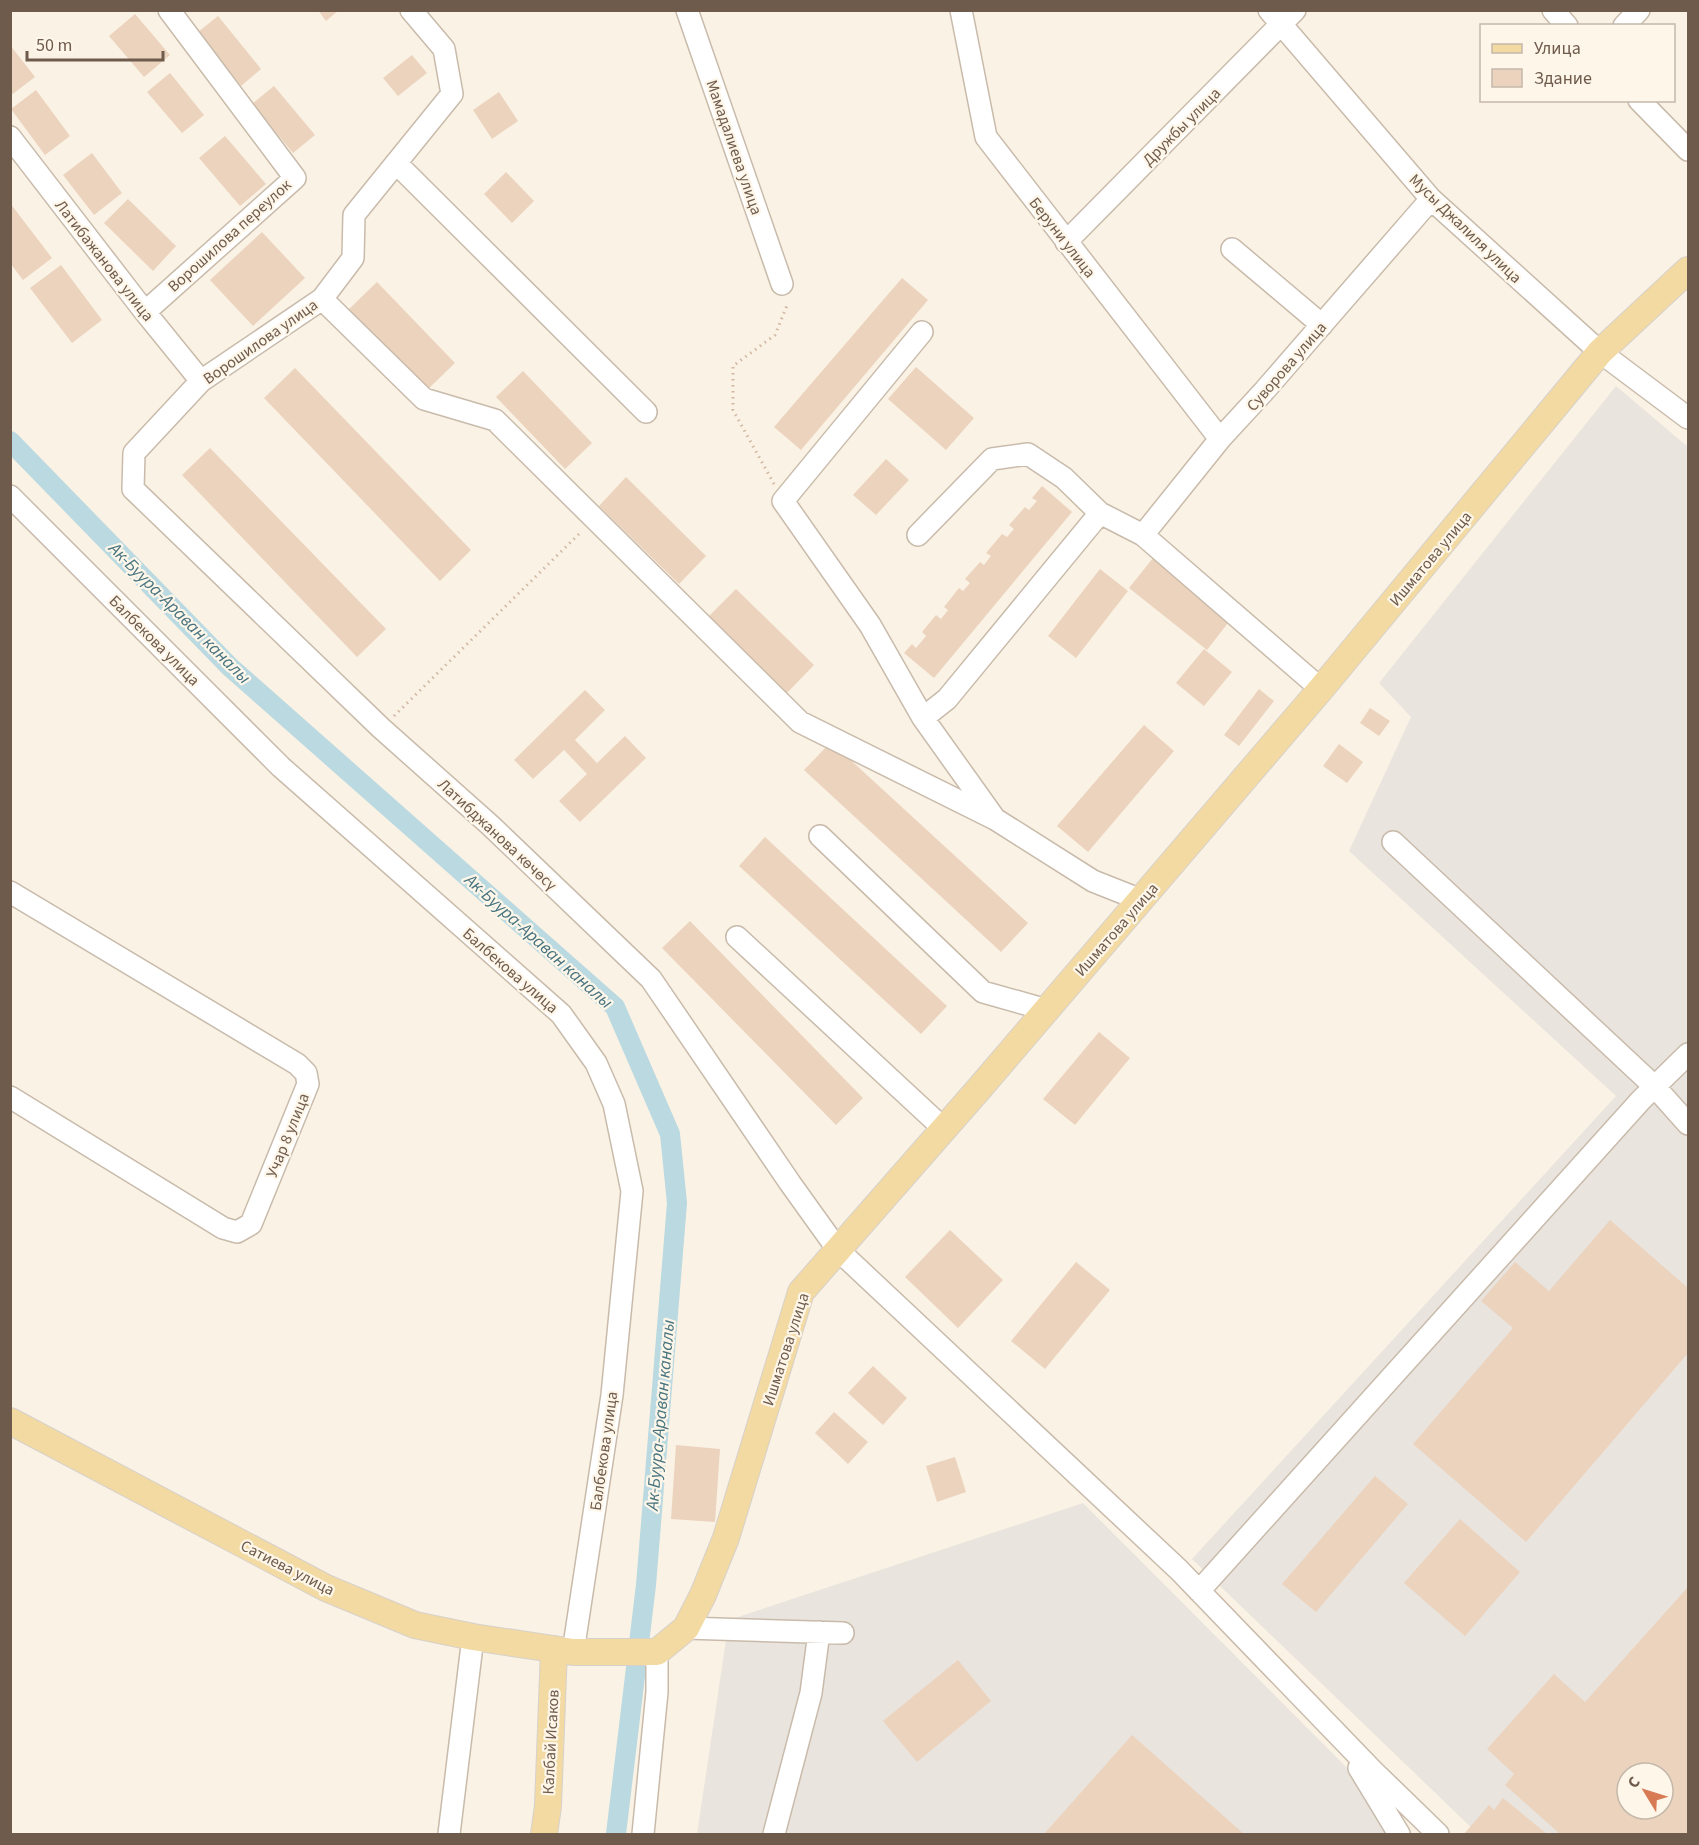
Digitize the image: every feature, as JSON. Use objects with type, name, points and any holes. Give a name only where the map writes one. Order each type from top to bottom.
[{"type":"main road","name":"Ишматова улица","points":[[657,1652],[686,1628],[703,1595],[726,1538],[801,1292],[1047,1010],[1321,689],[1600,352],[1689,270]]},
{"type":"main road","name":"Сатиева улица","points":[[10,1421],[326,1588],[415,1625],[473,1637],[572,1651],[657,1652]]},
{"type":"main road","name":"Калбай Исаков","points":[[544,1834],[572,1651]]},
{"type":"street","name":"Ворошилова переулок","points":[[145,312],[294,178],[169,10]]},
{"type":"street","name":"Ворошилова улица","points":[[134,453],[201,381],[322,299],[353,258],[354,215],[452,93],[444,49],[411,10]]},
{"type":"street","name":"Мамадалиева улица","points":[[687,10],[782,284]]},
{"type":"street","name":"Беруни улица","points":[[962,10],[986,137],[1220,439]]},
{"type":"street","points":[[1553,10],[1565,24]]},
{"type":"street","points":[[1626,24],[1639,10]]},
{"type":"street","name":"Дружбы улица","points":[[1066,242],[1282,16]]},
{"type":"street","name":"Мусы Джалиля улица","points":[[1282,16],[1431,199],[1600,352],[1689,418]]},
{"type":"street","points":[[1641,102],[1689,150]]},
{"type":"street","name":"Латибажанова улица","points":[[10,137],[201,381]]},
{"type":"street","points":[[396,163],[646,412]]},
{"type":"street","name":"Суворова улица","points":[[1143,535],[1220,439],[1431,199]]},
{"type":"street","points":[[1232,249],[1322,325]]},
{"type":"street","points":[[322,299],[424,399],[495,420],[800,722],[994,819],[1093,881],[1141,900]]},
{"type":"street","points":[[922,332],[783,501],[870,625],[923,718],[994,819]]},
{"type":"street","name":"Латибджанова көчөсү","points":[[134,453],[133,489],[381,728],[490,825],[651,979],[838,1250],[1199,1591],[1341,1738]]},
{"type":"street","points":[[918,535],[992,459],[1028,454],[1064,477],[1100,513],[1143,535],[1321,689]]},
{"type":"street","name":"Балбекова улица","points":[[10,496],[281,767],[561,1014],[596,1063],[614,1104],[632,1191],[612,1395],[572,1651]]},
{"type":"street","points":[[923,718],[947,699],[1100,513]]},
{"type":"street","points":[[820,836],[983,992],[1047,1010]]},
{"type":"street","points":[[1394,842],[1655,1086],[1689,1124]]},
{"type":"street","name":"Учар 8 улица","points":[[10,892],[297,1064],[306,1073],[308,1084],[251,1224],[237,1232],[223,1228],[10,1097]]},
{"type":"street","points":[[737,938],[944,1129]]},
{"type":"street","points":[[1199,1591],[1655,1086],[1689,1054]]},
{"type":"street","points":[[686,1628],[843,1633]]},
{"type":"street","points":[[774,1834],[811,1693],[819,1632]]},
{"type":"street","points":[[449,1834],[473,1637]]},
{"type":"street","points":[[643,1834],[657,1692],[657,1652]]},
{"type":"street","points":[[1341,1738],[1399,1834]]},
{"type":"street","points":[[1341,1738],[1438,1834]]},
{"type":"path","points":[[782,284],[788,298],[788,305],[775,335],[733,366],[733,410],[783,501]]},
{"type":"path","points":[[381,728],[594,520]]},
{"type":"shaded area","points":[[1616,386],[1688,447],[1688,1834],[1478,1834],[1192,1559],[1616,1096],[1349,851],[1411,717],[1379,683]]},
{"type":"shaded area","points":[[1083,1503],[1413,1834],[697,1834],[729,1620]]},
{"type":"building","points":[[318,10],[339,10],[326,21]]},
{"type":"building","points":[[135,14],[170,55],[144,77],[109,36]]},
{"type":"building","points":[[218,16],[261,69],[241,86],[198,32]]},
{"type":"building","points":[[10,45],[35,77],[10,96]]},
{"type":"building","points":[[412,55],[427,73],[398,96],[383,78]]},
{"type":"building","points":[[170,73],[204,115],[182,133],[147,92]]},
{"type":"building","points":[[274,86],[315,135],[293,153],[252,104]]},
{"type":"building","points":[[36,90],[70,136],[45,155],[11,109]]},
{"type":"building","points":[[499,92],[518,121],[492,139],[473,110]]},
{"type":"building","points":[[225,136],[266,184],[240,206],[199,158]]},
{"type":"building","points":[[92,153],[122,193],[94,215],[63,175]]},
{"type":"building","points":[[506,172],[534,201],[512,223],[484,194]]},
{"type":"building","points":[[128,199],[176,246],[153,271],[104,223]]},
{"type":"building","points":[[10,203],[52,258],[23,280],[10,263]]},
{"type":"building","points":[[262,232],[305,278],[253,326],[210,280]]},
{"type":"building","points":[[61,265],[102,320],[72,343],[30,288]]},
{"type":"building","points":[[902,278],[928,300],[801,450],[774,427]]},
{"type":"building","points":[[377,282],[455,363],[425,392],[347,311]]},
{"type":"building","points":[[916,367],[974,418],[946,450],[888,399]]},
{"type":"building","points":[[295,368],[471,550],[440,581],[264,398]]},
{"type":"building","points":[[523,371],[592,443],[565,469],[496,397]]},
{"type":"building","points":[[210,448],[386,629],[357,657],[182,475]]},
{"type":"building","points":[[886,459],[909,480],[876,515],[853,495]]},
{"type":"building","points":[[626,477],[706,556],[679,584],[599,506]]},
{"type":"building","points":[[1042,486],[1072,512],[934,678],[904,653],[912,644],[916,648],[926,636],[922,632],[936,615],[941,619],[948,610],[944,607],[959,588],[963,591],[970,583],[965,579],[980,562],[984,565],[991,556],[986,553],[1002,534],[1007,537],[1014,529],[1009,525],[1025,507],[1029,510],[1037,501],[1032,498]]},
{"type":"building","points":[[1153,558],[1231,619],[1207,650],[1129,588]]},
{"type":"building","points":[[1100,569],[1128,591],[1076,658],[1048,636]]},
{"type":"building","points":[[736,589],[814,665],[786,694],[708,617]]},
{"type":"building","points":[[1204,649],[1232,672],[1204,706],[1176,683]]},
{"type":"building","points":[[1259,689],[1274,701],[1239,746],[1224,735]]},
{"type":"building","points":[[585,690],[605,710],[575,740],[597,763],[625,736],[646,758],[580,822],[559,801],[587,774],[564,750],[533,779],[514,760]]},
{"type":"building","points":[[1370,708],[1390,721],[1379,736],[1360,723]]},
{"type":"building","points":[[1144,725],[1174,751],[1088,852],[1057,826]]},
{"type":"building","points":[[831,742],[1028,923],[1001,952],[804,770]]},
{"type":"building","points":[[1339,744],[1363,762],[1347,783],[1323,766]]},
{"type":"building","points":[[765,837],[947,1006],[921,1034],[739,866]]},
{"type":"building","points":[[690,921],[863,1098],[836,1125],[662,948]]},
{"type":"building","points":[[1099,1032],[1130,1058],[1075,1125],[1043,1099]]},
{"type":"building","points":[[1610,1220],[1688,1288],[1688,1353],[1526,1542],[1413,1444],[1513,1328],[1481,1301],[1515,1262],[1549,1291]]},
{"type":"building","points":[[950,1230],[1003,1280],[958,1328],[905,1277]]},
{"type":"building","points":[[1076,1262],[1110,1290],[1045,1369],[1011,1341]]},
{"type":"building","points":[[873,1366],[907,1398],[883,1425],[848,1393]]},
{"type":"building","points":[[834,1412],[868,1442],[848,1464],[815,1433]]},
{"type":"building","points":[[676,1445],[720,1449],[715,1522],[671,1519]]},
{"type":"building","points":[[955,1457],[966,1492],[937,1502],[926,1466]]},
{"type":"building","points":[[1375,1476],[1408,1504],[1316,1612],[1282,1584]]},
{"type":"building","points":[[1460,1519],[1520,1572],[1465,1636],[1404,1583]]},
{"type":"building","points":[[1688,1587],[1688,1834],[1560,1834],[1505,1785],[1514,1774],[1487,1749],[1554,1674],[1585,1702]]},
{"type":"building","points":[[958,1660],[991,1701],[917,1762],[883,1721]]},
{"type":"building","points":[[1132,1735],[1244,1834],[1044,1834]]},
{"type":"building","points":[[1503,1798],[1547,1834],[1464,1834],[1489,1805],[1494,1810]]},
{"type":"waterway","name":"Ак-Буура-Араван каналы","points":[[10,441],[230,667],[615,1007],[670,1134],[677,1203],[646,1585],[616,1834]]}]
